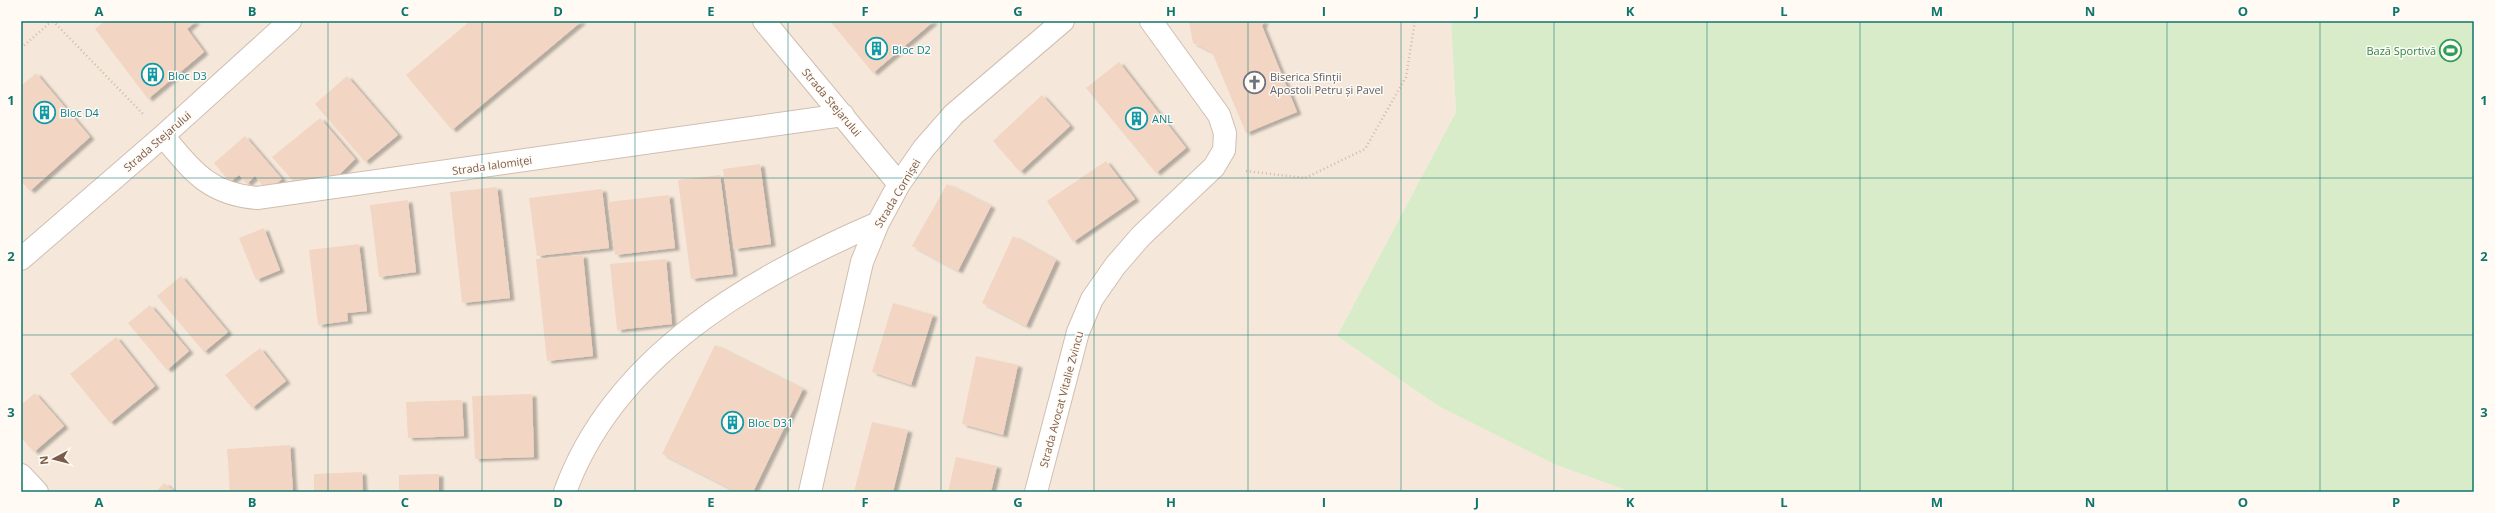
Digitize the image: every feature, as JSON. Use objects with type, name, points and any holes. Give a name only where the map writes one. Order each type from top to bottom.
[{"type":"street","name":"Strada Stejarului","points":[[21,259],[163,136],[290,21]]},
{"type":"street","name":"Strada Stejarului","points":[[764,21],[844,115],[899,184]]},
{"type":"street","name":"Strada Cornișei","points":[[810,492],[862,262],[878,222],[899,184],[924,148],[954,114],[1063,21]]},
{"type":"street","name":"Strada Avocat Vitalie Zvincu","points":[[1036,492],[1078,332],[1092,299],[1115,266],[1141,236],[1214,167],[1224,150],[1225,133],[1219,115],[1151,21]]},
{"type":"street","name":"Strada Ialomiței","points":[[163,136],[190,167],[213,187],[235,196],[257,198],[844,115]]},
{"type":"street","points":[[565,492],[595,427],[634,378],[676,340],[785,266],[819,248],[878,222]]},
{"type":"street","points":[[21,475],[37,492]]},
{"type":"path","points":[[21,48],[53,21],[163,136]]},
{"type":"path","points":[[1214,167],[1305,178],[1365,149],[1406,77],[1415,21]]},
{"type":"shaded area","points":[[21,21],[1451,21],[1456,112],[1337,336],[1438,406],[1556,465],[1631,492],[21,492]]},
{"type":"green space","points":[[1451,21],[2474,21],[2474,492],[1631,492],[1556,465],[1438,406],[1337,336],[1456,112]]},
{"type":"building","name":"Bloc D3","points":[[105,21],[196,21],[187,29],[204,52],[148,99],[95,29]]},
{"type":"building","points":[[470,21],[582,21],[452,130],[406,75]]},
{"type":"building","name":"Bloc D2","points":[[830,21],[934,21],[873,73]]},
{"type":"building","name":"Biserica Sfinții Apostoli Petru și Pavel","points":[[1189,21],[1264,21],[1262,26],[1297,112],[1246,133],[1212,52],[1193,43]]},
{"type":"building","name":"ANL","points":[[1119,62],[1186,148],[1156,173],[1086,88]]},
{"type":"building","name":"Bloc D4","points":[[36,73],[90,137],[30,191],[21,181],[21,86]]},
{"type":"building","points":[[347,76],[398,135],[365,162],[315,104]]},
{"type":"building","points":[[1042,95],[1070,126],[1020,172],[993,141]]},
{"type":"building","points":[[320,118],[355,159],[333,181],[296,184],[272,157]]},
{"type":"building","points":[[245,136],[282,179],[267,191],[255,176],[247,184],[239,175],[230,182],[214,163]]},
{"type":"building","points":[[1106,161],[1135,199],[1073,242],[1047,201]]},
{"type":"building","points":[[760,164],[771,244],[734,249],[723,169]]},
{"type":"building","points":[[720,175],[733,274],[691,279],[678,180]]},
{"type":"building","points":[[947,184],[991,206],[958,271],[912,246]]},
{"type":"building","points":[[497,187],[510,298],[462,303],[450,192]]},
{"type":"building","points":[[602,189],[609,248],[537,256],[529,198]]},
{"type":"building","points":[[669,195],[675,248],[615,255],[608,202]]},
{"type":"building","points":[[408,200],[416,272],[379,277],[370,205]]},
{"type":"building","points":[[264,228],[280,270],[256,280],[239,238]]},
{"type":"building","points":[[1013,236],[1056,260],[1026,326],[982,303]]},
{"type":"building","points":[[359,244],[367,311],[347,313],[348,321],[318,325],[309,250]]},
{"type":"building","points":[[583,255],[593,356],[547,361],[536,259]]},
{"type":"building","points":[[666,259],[672,324],[617,330],[610,264]]},
{"type":"building","points":[[181,276],[228,332],[204,352],[157,296]]},
{"type":"building","points":[[893,303],[933,315],[911,385],[872,372]]},
{"type":"building","points":[[150,305],[189,351],[167,370],[128,323]]},
{"type":"building","points":[[116,337],[155,386],[110,423],[70,374]]},
{"type":"building","name":"Bloc D31","points":[[715,345],[803,389],[753,492],[737,492],[662,454]]},
{"type":"building","points":[[260,348],[286,381],[252,408],[225,375]]},
{"type":"building","points":[[976,356],[1018,365],[1003,435],[962,424]]},
{"type":"building","points":[[35,393],[64,426],[34,452],[21,437],[21,405]]},
{"type":"building","points":[[532,394],[534,457],[475,459],[472,396]]},
{"type":"building","points":[[462,400],[464,436],[408,438],[406,402]]},
{"type":"building","points":[[872,422],[908,430],[893,492],[854,492]]},
{"type":"building","points":[[290,445],[293,492],[230,492],[227,449]]},
{"type":"building","points":[[956,457],[997,466],[991,492],[948,492]]},
{"type":"building","points":[[362,472],[363,492],[314,492],[314,474]]},
{"type":"building","points":[[439,474],[439,492],[399,492],[399,475]]},
{"type":"building","points":[[164,483],[175,492],[156,492]]},
{"type":"place","name":"Bloc D2","points":[[877,49]]},
{"type":"place","name":"Bază Sportivă","points":[[2451,50]]},
{"type":"place","name":"Bloc D3","points":[[153,75]]},
{"type":"place","name":"Biserica Sfinții Apostoli Petru și Pavel","points":[[1255,82]]},
{"type":"place","name":"Bloc D4","points":[[45,112]]},
{"type":"place","name":"ANL","points":[[1137,118]]},
{"type":"place","name":"Bloc D31","points":[[732,422]]}]
